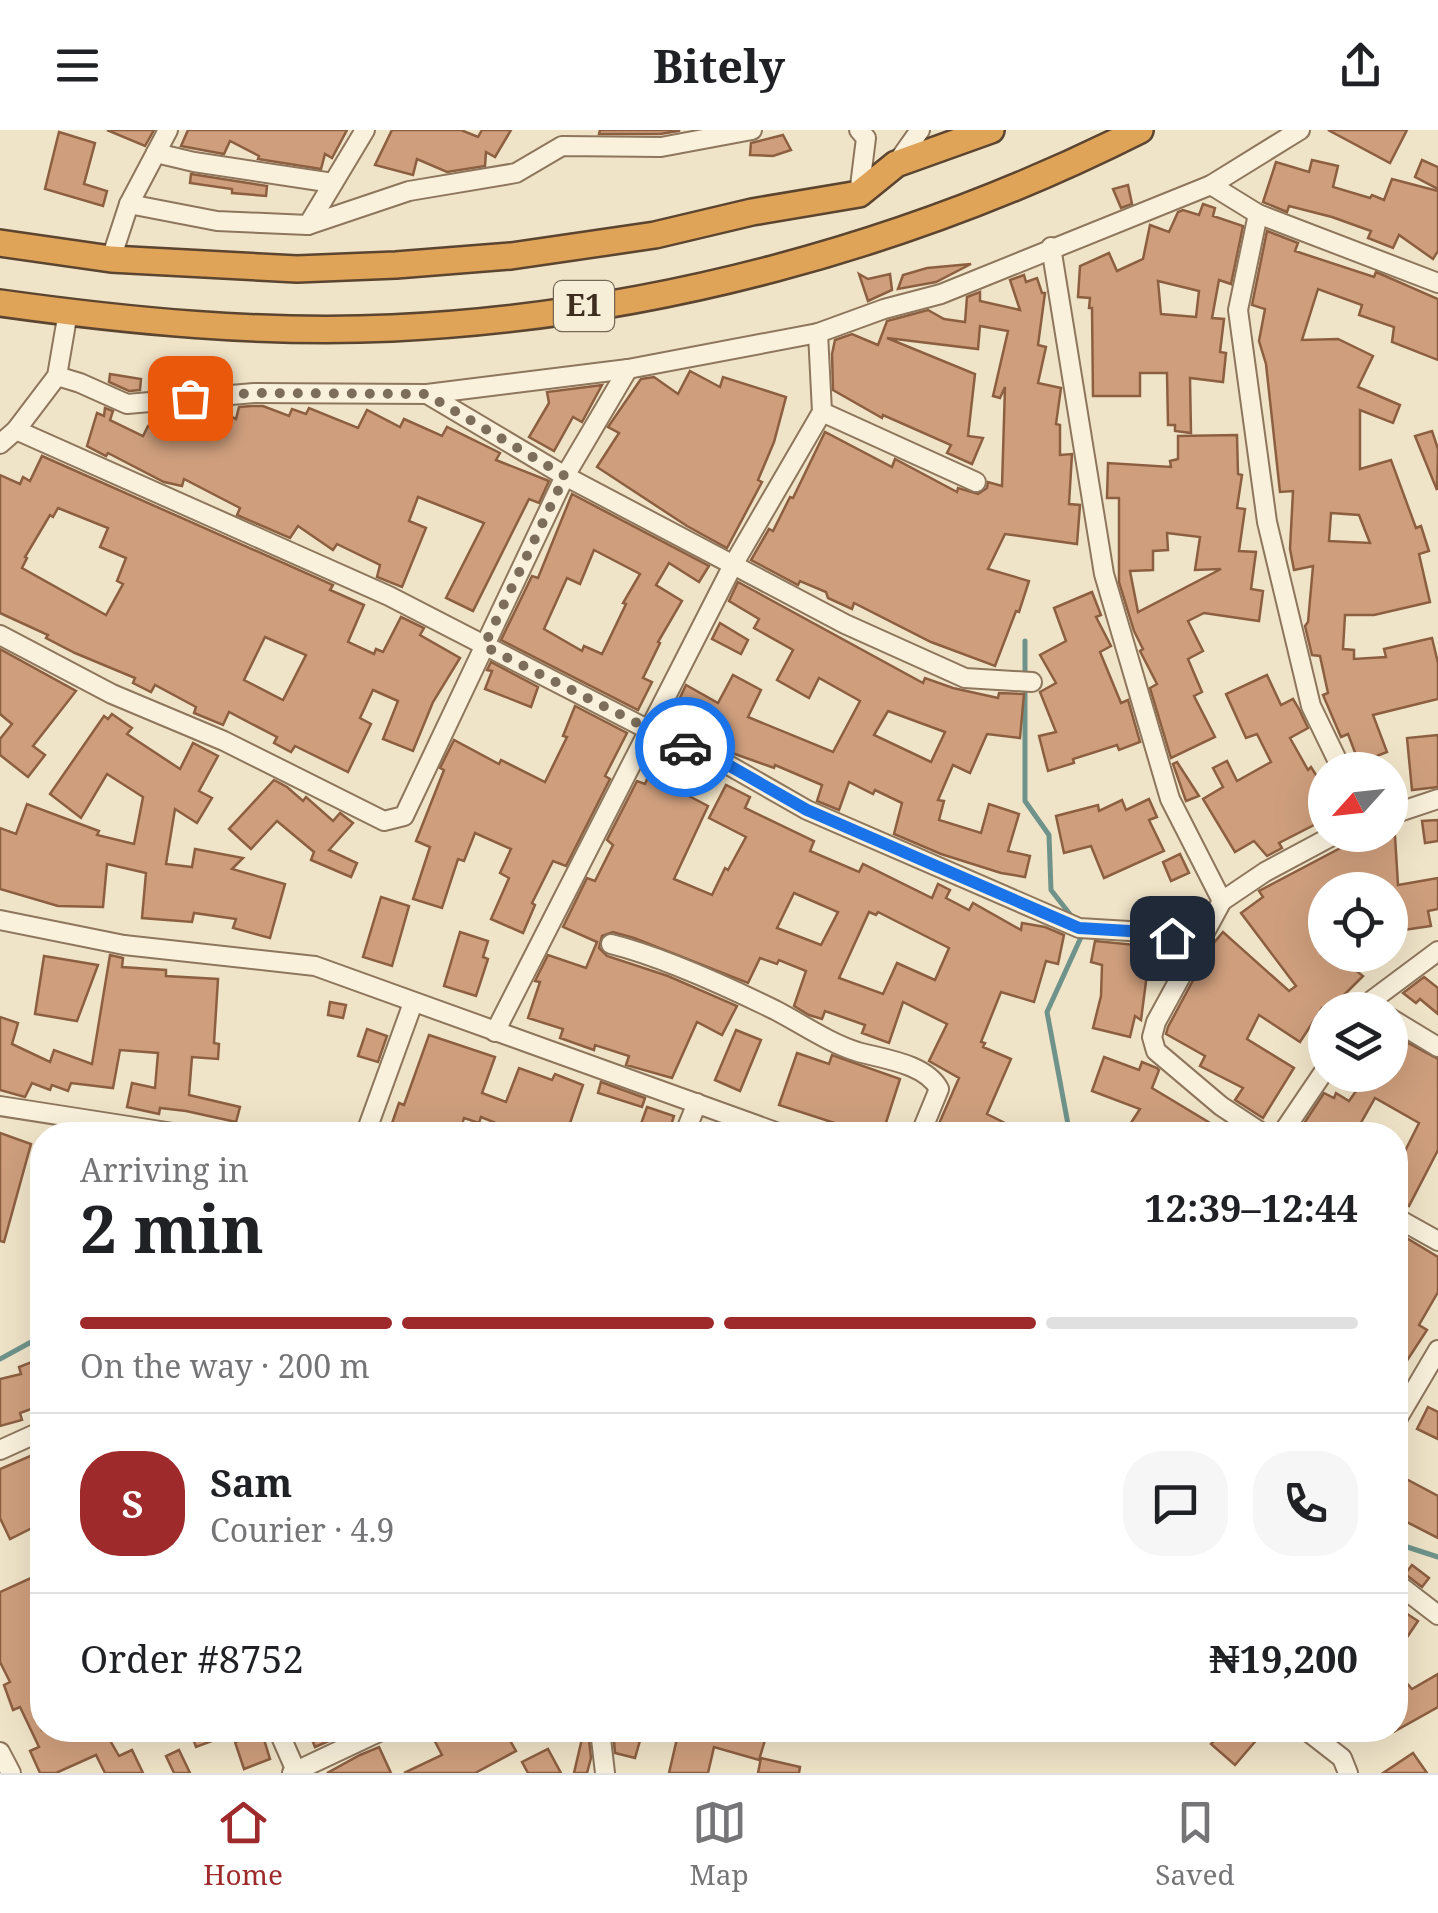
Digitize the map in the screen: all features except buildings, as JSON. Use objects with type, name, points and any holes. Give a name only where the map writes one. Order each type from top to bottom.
[{"type":"highway","points":[[860,194],[896,164],[992,130]]},
{"type":"highway","name":"E1","points":[[0,303],[268,327],[391,328],[497,319],[595,304],[771,268],[899,231],[1001,194],[1140,130]]},
{"type":"highway","name":"E1","points":[[0,243],[111,258],[298,269],[396,266],[510,256],[654,235],[752,212],[860,194]]},
{"type":"street","points":[[111,258],[129,204],[168,130]]},
{"type":"street","points":[[308,225],[365,130]]},
{"type":"street","points":[[129,204],[217,221],[308,225],[409,191],[516,172],[562,146],[574,130]]},
{"type":"street","points":[[562,146],[661,147],[752,130]]},
{"type":"street","points":[[859,130],[866,138],[860,194]]},
{"type":"street","points":[[896,164],[920,130]]},
{"type":"street","points":[[57,376],[126,404],[254,393],[426,394],[628,369],[818,333],[941,294],[1212,185],[1300,130]]},
{"type":"street","points":[[156,153],[333,183]]},
{"type":"street","points":[[1212,185],[1258,214],[1438,284]]},
{"type":"street","points":[[1258,214],[1238,310],[1268,522],[1311,706],[1333,752]]},
{"type":"street","points":[[1050,247],[1104,574],[1170,798],[1222,901]]},
{"type":"street","points":[[0,444],[16,430],[57,376],[68,312]]},
{"type":"street","points":[[494,1032],[733,565],[822,412],[818,333]]},
{"type":"street","points":[[0,635],[112,694],[224,741],[384,821],[404,816],[565,476],[628,369]]},
{"type":"street","points":[[426,394],[565,476],[845,624],[965,678],[1032,682]]},
{"type":"street","points":[[822,412],[976,482]]},
{"type":"street","points":[[16,430],[390,596],[651,731],[730,766],[807,810],[1079,928],[1146,932],[1197,943]]},
{"type":"street","points":[[1408,809],[1438,799]]},
{"type":"street","points":[[1245,1122],[1156,1051],[1152,1038],[1156,1022],[1222,901],[1308,849]]},
{"type":"street","points":[[0,920],[124,944],[316,966],[749,1122]]},
{"type":"street","points":[[611,944],[651,954],[850,1049],[934,1078],[939,1090],[925,1122]]},
{"type":"street","points":[[1390,992],[1438,951]]},
{"type":"street","points":[[370,1122],[413,1003]]},
{"type":"street","points":[[1408,1029],[1438,1047]]},
{"type":"street","points":[[1290,1122],[1310,1092]]},
{"type":"street","points":[[689,1122],[697,1103]]},
{"type":"street","points":[[0,1106],[53,1122]]},
{"type":"street","points":[[1408,1224],[1438,1241]]},
{"type":"street","points":[[1408,1395],[1438,1350]]},
{"type":"street","points":[[0,1450],[30,1436]]},
{"type":"street","points":[[1408,1592],[1438,1615]]},
{"type":"street","points":[[283,1742],[294,1772],[357,1742]]},
{"type":"street","points":[[601,1742],[605,1773]]},
{"type":"street","points":[[1321,1742],[1342,1758],[1348,1773]]},
{"type":"street","points":[[0,1752],[11,1773]]},
{"type":"waterway","points":[[1025,641],[1025,801],[1049,835],[1051,890],[1073,918]]},
{"type":"waterway","points":[[1068,1122],[1047,1012],[1082,935]]},
{"type":"waterway","points":[[0,1359],[30,1343]]},
{"type":"waterway","points":[[1408,1547],[1438,1557]]},
{"type":"way so far","points":[[190,398],[254,393],[426,394],[565,476],[484,646],[685,747]]},
{"type":"route","points":[[685,747],[730,766],[807,810],[1079,928],[1146,932],[1172,938]]}]
